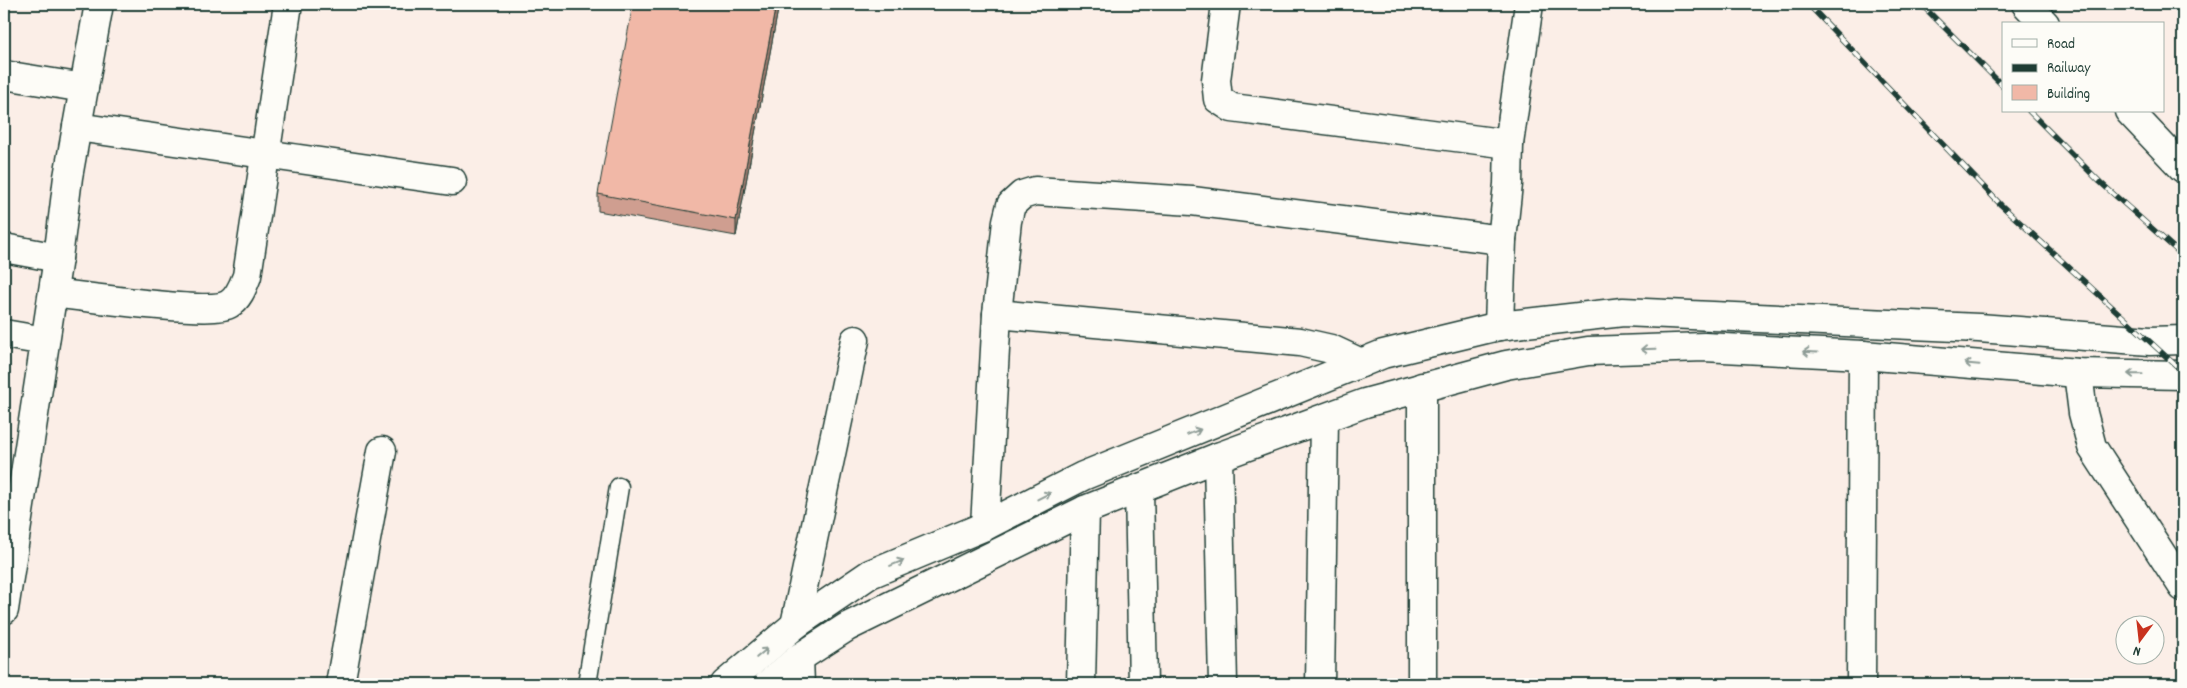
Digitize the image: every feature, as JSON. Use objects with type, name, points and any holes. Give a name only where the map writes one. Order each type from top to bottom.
[{"type":"street","points":[[4,610],[14,470],[45,341],[77,127],[99,4]]},
{"type":"street","points":[[53,293],[201,308],[228,305],[241,292],[247,276],[288,4]]},
{"type":"street","points":[[1226,4],[1216,80],[1218,99],[1232,108],[1509,144]]},
{"type":"street","points":[[1499,326],[1502,240],[1508,184],[1509,144],[1528,4]]},
{"type":"street","points":[[2026,4],[2043,22]]},
{"type":"street","points":[[4,75],[84,88]]},
{"type":"street","points":[[2130,112],[2183,168]]},
{"type":"street","points":[[77,127],[452,181]]},
{"type":"street","points":[[985,526],[997,314],[1007,221],[1011,204],[1022,196],[1035,191],[1192,201],[1502,240]]},
{"type":"street","points":[[4,248],[58,258]]},
{"type":"street","points":[[725,684],[795,625],[870,574],[985,526],[1083,476],[1383,354],[1499,326],[1623,312],[1979,328],[2150,342],[2183,340]]},
{"type":"street","points":[[997,314],[1300,342],[1331,349],[1361,363]]},
{"type":"street","points":[[4,334],[45,341]]},
{"type":"street","points":[[795,625],[855,340]]},
{"type":"street","points":[[768,684],[799,671],[847,627],[1085,510],[1218,457],[1365,403],[1506,365],[1588,351],[1704,347],[1863,355],[2078,373],[2183,375]]},
{"type":"street","points":[[1861,684],[1863,355]]},
{"type":"street","points":[[2078,373],[2083,413],[2092,447],[2183,587]]},
{"type":"street","points":[[1422,387],[1422,684]]},
{"type":"street","points":[[1320,684],[1324,419]]},
{"type":"street","points":[[340,684],[382,451]]},
{"type":"street","points":[[1218,457],[1223,684]]},
{"type":"street","points":[[1139,489],[1143,684]]},
{"type":"street","points":[[1082,684],[1085,510]]},
{"type":"lane","points":[[587,684],[619,487]]},
{"type":"building","points":[[633,4],[776,4],[736,220],[598,194]]},
{"type":"railway","points":[[1808,4],[2001,205],[2183,372]]},
{"type":"railway","points":[[1921,4],[2002,85]]},
{"type":"railway","points":[[2030,112],[2100,182],[2183,256]]}]
